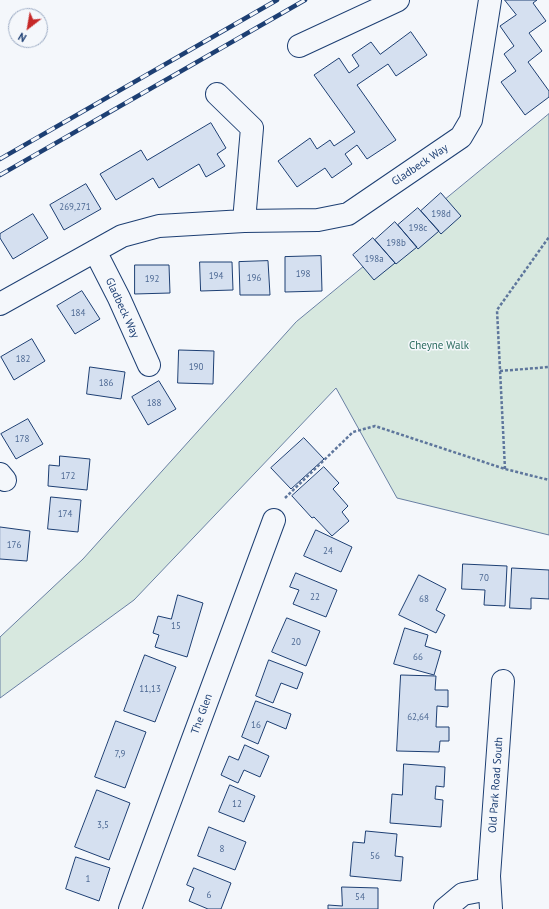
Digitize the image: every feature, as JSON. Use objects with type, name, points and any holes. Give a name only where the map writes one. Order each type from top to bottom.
[{"type":"street","points":[[299,46],[398,0]]},
{"type":"street","name":"Gladbeck Way","points":[[0,304],[122,236],[159,226],[244,221],[318,220],[348,214],[461,137],[471,120],[490,0]]},
{"type":"street","points":[[217,94],[252,128],[244,221]]},
{"type":"street","name":"Gladbeck Way","points":[[94,251],[118,298],[149,366]]},
{"type":"street","name":"The Glen","points":[[130,909],[274,520]]},
{"type":"street","name":"Old Park Road South","points":[[445,909],[463,894],[490,899],[489,876],[503,682]]},
{"type":"path","points":[[505,469],[497,310],[549,238]]},
{"type":"path","points":[[500,371],[549,368]]},
{"type":"path","points":[[274,520],[281,502],[353,432],[375,426],[505,469],[549,480]]},
{"type":"green space","name":"Cheyne Walk","points":[[549,114],[549,535],[397,498],[336,388],[134,600],[0,698],[0,637],[83,559],[296,322]]},
{"type":"building","points":[[505,0],[537,0],[533,3],[546,21],[529,33],[542,51],[528,62],[549,91],[549,97],[525,115],[501,82],[516,71],[504,54],[514,46],[500,26],[516,15]]},
{"type":"building","points":[[411,32],[427,55],[396,76],[388,64],[357,85],[396,140],[367,159],[357,145],[345,154],[352,164],[332,178],[325,168],[297,187],[278,161],[310,138],[317,149],[330,140],[334,146],[355,132],[314,75],[339,58],[349,73],[359,66],[352,55],[371,42],[380,54]]},
{"type":"building","points":[[211,123],[226,148],[217,154],[225,166],[206,177],[199,164],[159,188],[153,178],[116,200],[100,174],[141,150],[147,160]]},
{"type":"building","points":[[86,184],[101,209],[64,230],[50,205]]},
{"type":"building","points":[[441,193],[461,216],[441,234],[421,211]]},
{"type":"building","points":[[418,208],[439,231],[418,249],[398,225]]},
{"type":"building","points":[[33,214],[48,238],[13,259],[0,238],[0,234]]},
{"type":"building","points":[[395,222],[417,247],[396,264],[375,240]]},
{"type":"building","points":[[373,238],[395,263],[374,280],[353,255]]},
{"type":"building","points":[[321,256],[322,291],[285,292],[285,257]]},
{"type":"building","points":[[268,261],[270,295],[240,295],[239,262]]},
{"type":"building","points":[[200,262],[232,262],[233,290],[201,291]]},
{"type":"building","points":[[135,265],[169,265],[170,293],[135,294]]},
{"type":"building","points":[[82,291],[100,319],[75,334],[57,306]]},
{"type":"building","points":[[32,339],[45,361],[14,380],[1,357]]},
{"type":"building","points":[[179,350],[214,351],[213,384],[178,383]]},
{"type":"building","points":[[90,367],[125,372],[121,399],[87,394]]},
{"type":"building","points":[[159,381],[176,409],[148,425],[132,397]]},
{"type":"building","points":[[28,419],[43,444],[16,459],[1,434]]},
{"type":"building","points":[[304,438],[324,459],[291,489],[271,468]]},
{"type":"building","points":[[60,456],[90,459],[87,490],[48,486],[49,465],[59,466]]},
{"type":"building","points":[[324,467],[339,483],[333,489],[348,506],[342,512],[349,521],[332,536],[314,517],[312,518],[292,496]]},
{"type":"building","points":[[51,497],[81,500],[78,532],[48,529]]},
{"type":"building","points":[[0,527],[30,531],[27,561],[0,559]]},
{"type":"building","points":[[316,530],[352,547],[341,572],[304,556]]},
{"type":"building","points":[[463,564],[507,566],[505,606],[484,605],[485,590],[462,589]]},
{"type":"building","points":[[512,568],[549,570],[549,599],[531,598],[531,609],[510,608]]},
{"type":"building","points":[[296,573],[337,590],[326,617],[293,604],[299,590],[290,587]]},
{"type":"building","points":[[419,575],[446,589],[436,610],[445,615],[436,633],[399,615]]},
{"type":"building","points":[[178,595],[203,603],[187,657],[155,647],[159,635],[153,633],[158,616],[171,619]]},
{"type":"building","points":[[287,618],[320,631],[306,666],[272,652]]},
{"type":"building","points":[[405,628],[428,635],[425,646],[441,651],[434,675],[394,664]]},
{"type":"building","points":[[145,655],[176,667],[155,722],[124,711]]},
{"type":"building","points":[[269,660],[303,673],[297,689],[281,683],[273,703],[256,696]]},
{"type":"building","points":[[401,675],[436,676],[435,690],[448,690],[448,707],[437,706],[436,727],[449,727],[449,741],[440,741],[439,752],[397,751]]},
{"type":"building","points":[[256,701],[291,714],[286,729],[267,721],[258,744],[242,737]]},
{"type":"building","points":[[116,721],[146,732],[125,788],[95,777]]},
{"type":"building","points":[[245,745],[269,756],[260,777],[244,770],[238,783],[221,775],[229,756],[238,760]]},
{"type":"building","points":[[404,764],[445,767],[444,787],[436,786],[435,799],[443,800],[441,827],[390,823],[392,794],[402,795]]},
{"type":"building","points":[[230,785],[255,796],[244,822],[219,812]]},
{"type":"building","points":[[97,790],[130,803],[109,860],[75,847]]},
{"type":"building","points":[[209,827],[246,842],[235,870],[198,856]]},
{"type":"building","points":[[366,831],[397,834],[395,856],[403,857],[401,881],[350,876],[353,842],[364,843]]},
{"type":"building","points":[[76,857],[110,868],[99,901],[66,889]]},
{"type":"building","points":[[194,868],[231,883],[221,909],[208,909],[189,901],[194,888],[187,885]]},
{"type":"building","points":[[342,887],[378,888],[378,909],[328,909],[328,905],[342,906]]},
{"type":"railway","points":[[0,159],[277,0]]},
{"type":"railway","points":[[0,175],[305,0]]}]
